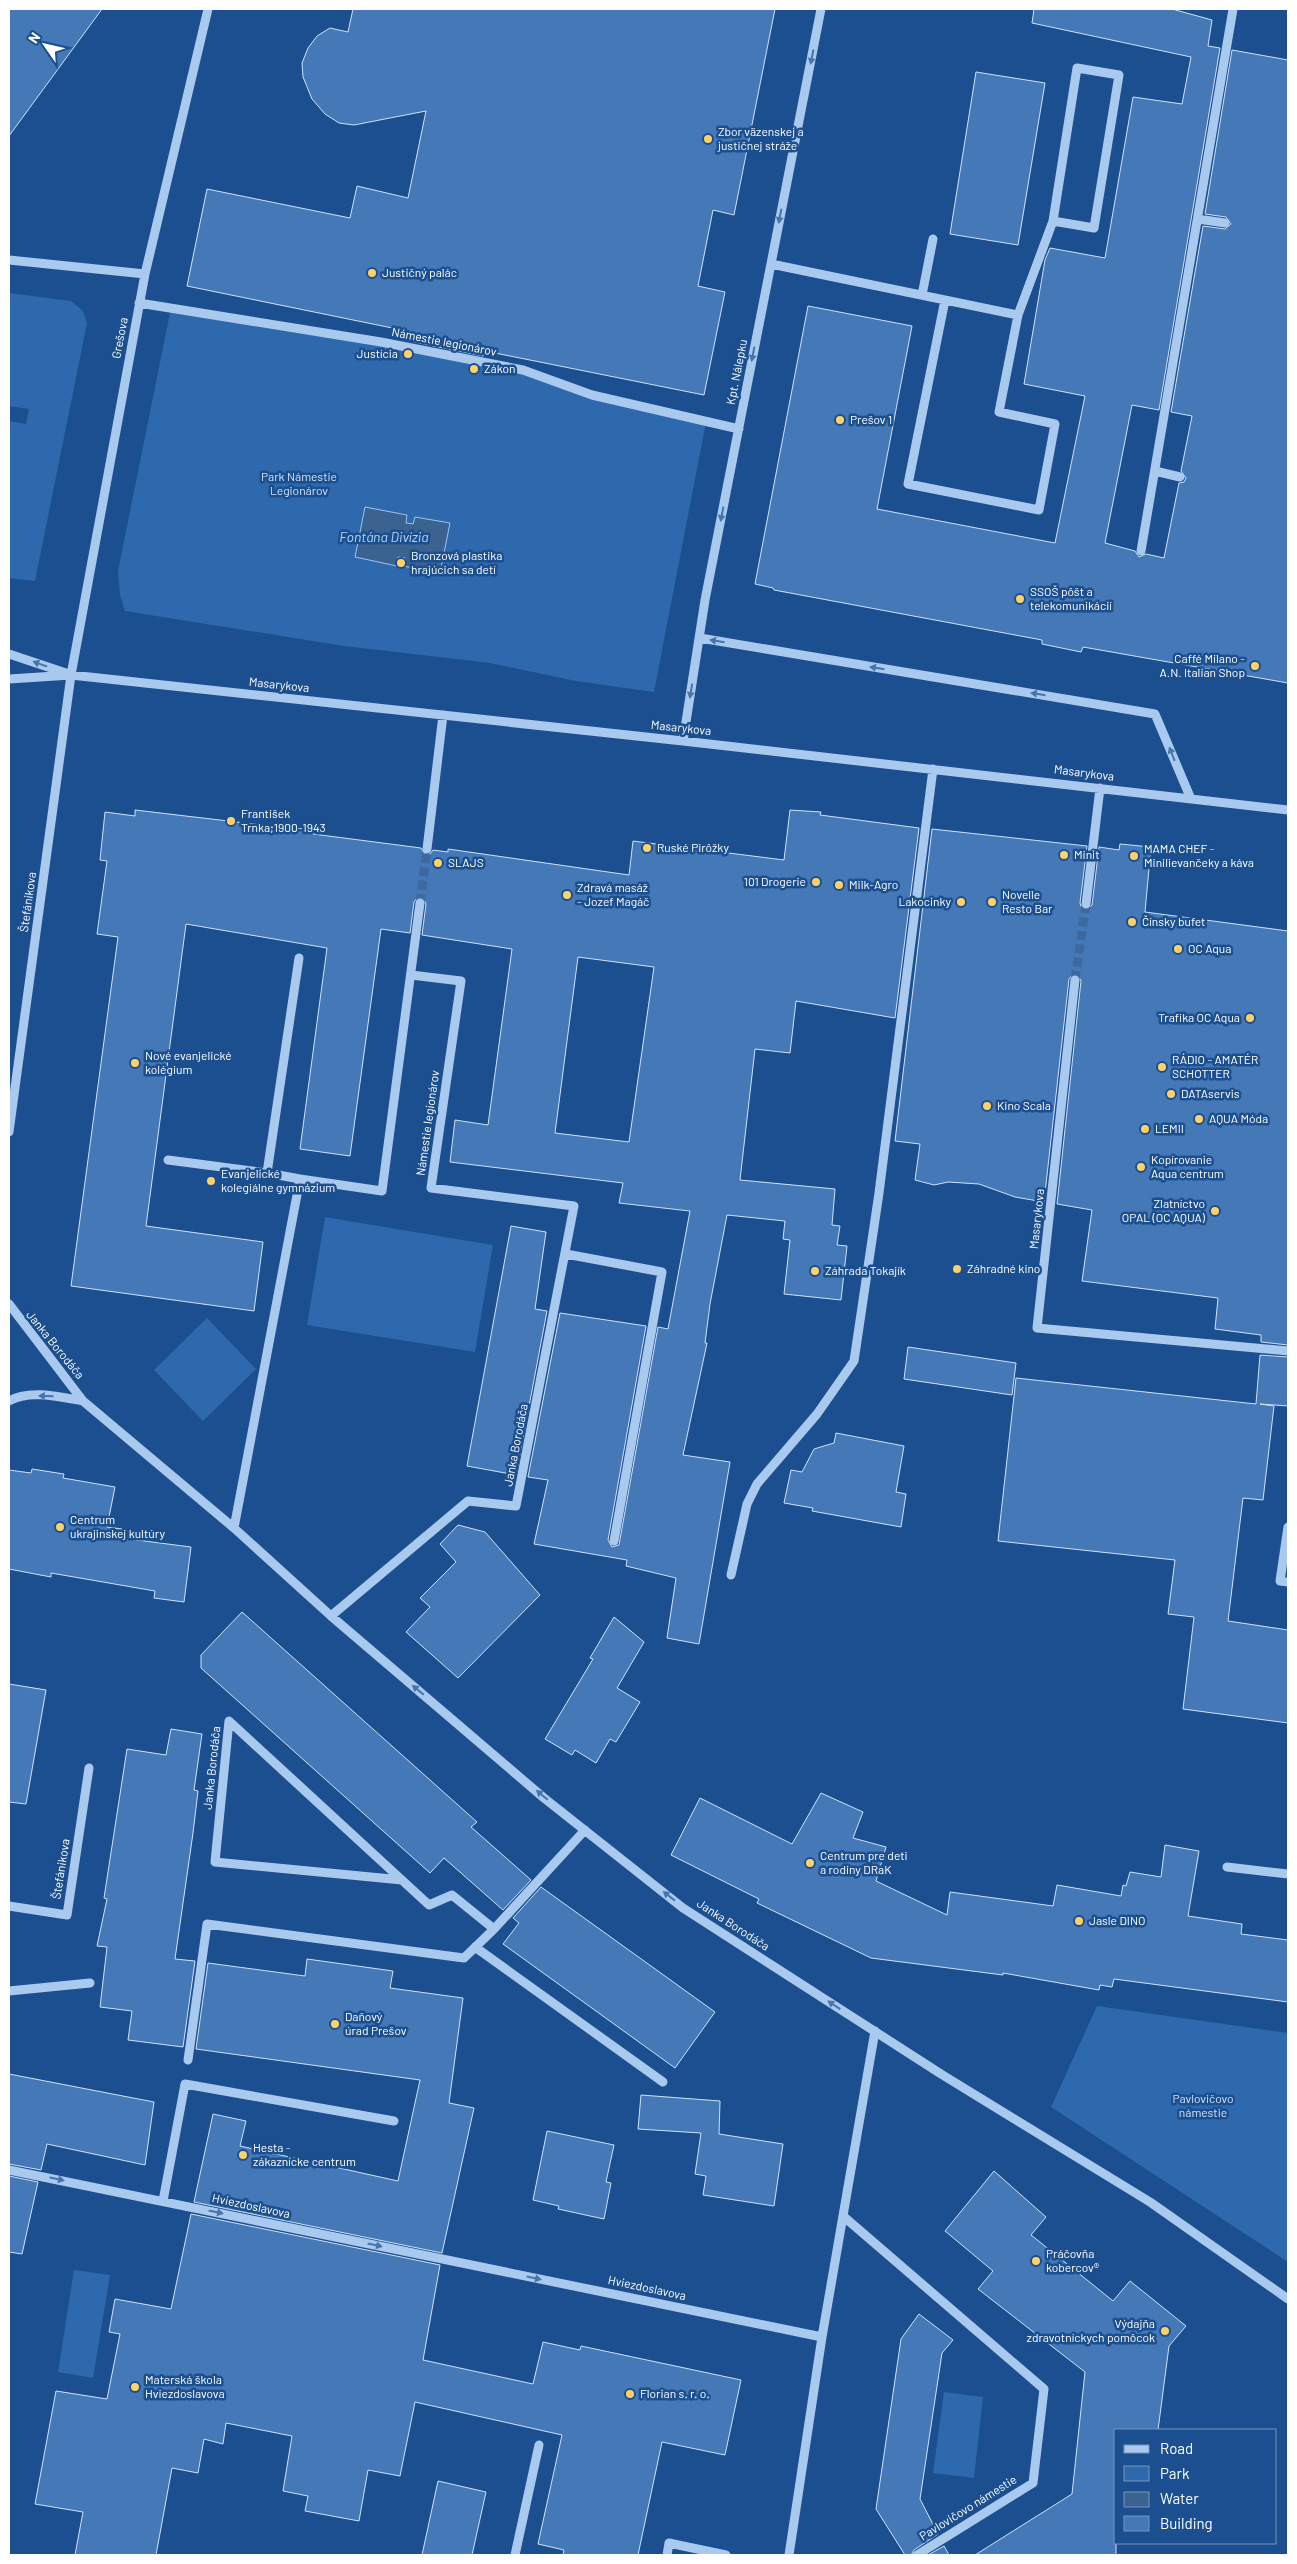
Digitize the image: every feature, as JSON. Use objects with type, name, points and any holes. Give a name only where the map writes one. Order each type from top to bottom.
[{"type":"street","name":"Grešova","points":[[71,675],[139,303],[208,9]]},
{"type":"street","name":"Kpt. Nálepku","points":[[683,741],[739,429],[821,9]]},
{"type":"street","points":[[1141,551],[1233,9]]},
{"type":"street","points":[[945,300],[908,484],[1039,510],[1056,424],[1000,412],[1018,315],[1053,222],[1077,68],[1119,75],[1094,228],[1053,222]]},
{"type":"street","points":[[1198,219],[1225,223]]},
{"type":"street","points":[[922,295],[933,239]]},
{"type":"street","points":[[9,260],[145,274]]},
{"type":"street","points":[[771,264],[1018,315]]},
{"type":"street","name":"Námestie legionárov","points":[[139,303],[381,342],[523,370],[592,395],[739,429]]},
{"type":"street","points":[[1154,472],[1180,476]]},
{"type":"street","points":[[700,638],[1155,714],[1191,798]]},
{"type":"street","points":[[9,654],[71,675]]},
{"type":"street","points":[[9,679],[71,675]]},
{"type":"street","name":"Masarykova","points":[[71,675],[683,741],[1288,810]]},
{"type":"street","name":"Štefánikova","points":[[9,1132],[71,675]]},
{"type":"street","points":[[427,849],[443,715]]},
{"type":"street","points":[[731,1576],[747,1504],[758,1484],[817,1414],[854,1361],[879,1193],[933,769]]},
{"type":"street","points":[[1086,904],[1100,788]]},
{"type":"street","points":[[168,1160],[382,1191],[420,903]]},
{"type":"street","points":[[267,1173],[299,958]]},
{"type":"street","name":"Námestie legionárov","points":[[411,975],[461,981],[431,1188],[574,1206],[566,1254]]},
{"type":"street","name":"Masarykova","points":[[1075,980],[1037,1328],[1288,1351]]},
{"type":"street","points":[[234,1528],[300,1179]]},
{"type":"street","points":[[566,1254],[662,1272],[614,1541]]},
{"type":"street","name":"Janka Borodáča","points":[[331,1616],[468,1501],[516,1506],[566,1254]]},
{"type":"street","name":"Janka Borodáča","points":[[9,1304],[83,1401],[234,1528],[331,1616],[585,1830],[683,1908],[875,2032]]},
{"type":"street","name":"Janka Borodáča","points":[[9,1402],[14,1398],[34,1396],[83,1401]]},
{"type":"street","points":[[1288,1526],[1280,1581],[1288,1582]]},
{"type":"street","name":"Janka Borodáča","points":[[402,1880],[215,1862],[228,1721],[402,1880],[429,1905],[452,1895],[494,1929]]},
{"type":"street","name":"Štefánikova","points":[[9,1906],[67,1915],[89,1768]]},
{"type":"street","points":[[188,2060],[207,1924],[464,1958],[494,1929],[585,1830]]},
{"type":"street","points":[[1227,1867],[1288,1874]]},
{"type":"street","points":[[475,1947],[663,2082]]},
{"type":"street","points":[[9,1991],[90,1983]]},
{"type":"street","points":[[789,2555],[822,2337],[875,2032],[1150,2202],[1288,2299]]},
{"type":"street","points":[[164,2201],[185,2084],[394,2121]]},
{"type":"street","name":"Hviezdoslavova","points":[[9,2170],[822,2337]]},
{"type":"street","name":"Pavlovičovo námestie","points":[[843,2216],[1044,2390],[1033,2482],[917,2555]]},
{"type":"street","points":[[515,2555],[538,2445]]},
{"type":"street","points":[[667,2555],[670,2543],[726,2555]]},
{"type":"green space","points":[[9,293],[71,301],[83,311],[87,323],[35,581],[9,578],[9,421],[26,424],[29,409],[9,406]]},
{"type":"green space","name":"Park Námestie Legionárov","points":[[171,308],[523,370],[592,395],[706,422],[654,692],[576,681],[490,663],[344,646],[125,611],[120,595],[118,571]]},
{"type":"green space","points":[[325,1217],[493,1245],[475,1352],[307,1325]]},
{"type":"green space","points":[[207,1318],[256,1369],[203,1421],[154,1370]]},
{"type":"green space","name":"Pavlovičovo námestie","points":[[1097,2006],[1288,2033],[1288,2262],[1051,2107]]},
{"type":"green space","points":[[74,2270],[110,2275],[93,2378],[58,2372]]},
{"type":"green space","points":[[944,2392],[983,2397],[974,2478],[933,2473]]},
{"type":"water","name":"Fontána Divízia","points":[[365,507],[407,515],[406,523],[413,524],[415,517],[450,523],[440,573],[403,566],[405,558],[398,557],[397,566],[355,557]]},
{"type":"building","points":[[9,9],[102,9],[9,136]]},
{"type":"building","points":[[353,9],[775,9],[734,215],[713,210],[698,286],[725,292],[704,395],[485,351],[483,356],[400,339],[402,330],[187,286],[207,189],[350,218],[357,186],[408,198],[426,111],[354,125],[339,123],[325,114],[312,99],[303,77],[302,63],[308,48],[317,36],[330,28],[348,32]]},
{"type":"building","points":[[1034,9],[1172,9],[1212,20],[1208,46],[1220,48],[1159,410],[1132,405],[1105,543],[1135,551],[1139,557],[1146,554],[1164,558],[1179,483],[1184,482],[1186,478],[1181,471],[1192,416],[1171,412],[1203,226],[1225,229],[1231,224],[1226,217],[1205,214],[1232,50],[1288,60],[1288,683],[1083,647],[1081,652],[1042,644],[1042,640],[774,590],[773,588],[755,584],[808,306],[912,326],[877,509],[1055,543],[1085,396],[1024,384],[1045,260],[1050,248],[1105,258],[1133,97],[1182,104],[1191,57],[1032,23]]},
{"type":"building","points":[[976,72],[1045,83],[1018,245],[950,234]]},
{"type":"building","points":[[135,810],[313,831],[313,834],[421,848],[426,855],[430,854],[433,850],[448,852],[448,849],[629,875],[633,841],[784,860],[790,810],[821,812],[820,815],[919,828],[895,1018],[796,1001],[790,1053],[755,1049],[740,1180],[835,1189],[832,1225],[840,1226],[837,1245],[847,1246],[841,1300],[784,1294],[790,1240],[783,1239],[785,1221],[727,1215],[710,1304],[705,1343],[707,1343],[683,1455],[730,1462],[699,1644],[667,1638],[676,1578],[626,1566],[627,1560],[534,1544],[548,1480],[528,1477],[560,1313],[646,1326],[608,1540],[612,1547],[619,1545],[658,1327],[668,1329],[690,1211],[619,1203],[623,1183],[450,1162],[455,1120],[488,1125],[512,949],[422,935],[426,904],[423,898],[418,897],[414,902],[410,933],[381,929],[350,1156],[300,1149],[327,948],[186,924],[146,1226],[263,1242],[254,1311],[71,1286],[118,937],[97,934],[107,861],[100,860],[105,812],[135,816]],"holes":[[[578,957],[654,967],[629,1142],[555,1133]]]},
{"type":"building","points":[[932,829],[1087,846],[1080,903],[1082,909],[1086,910],[1092,905],[1099,847],[1119,850],[1120,844],[1151,847],[1145,912],[1288,931],[1288,1345],[1261,1342],[1261,1335],[1215,1329],[1218,1298],[1082,1281],[1092,1210],[1057,1204],[1081,981],[1078,975],[1072,975],[1069,979],[1044,1202],[1015,1197],[979,1184],[948,1182],[934,1185],[915,1180],[920,1144],[895,1141]]},
{"type":"building","points":[[511,1226],[546,1232],[535,1309],[547,1311],[516,1475],[467,1466]]},
{"type":"building","points":[[908,1347],[1016,1363],[1012,1395],[904,1379]]},
{"type":"building","points":[[1260,1355],[1288,1357],[1288,1406],[1260,1404],[1274,1406],[1263,1500],[1243,1498],[1228,1621],[1288,1630],[1288,1723],[1183,1709],[1194,1617],[1168,1614],[1175,1560],[998,1541],[1016,1378],[1256,1404]]},
{"type":"building","points":[[836,1433],[904,1446],[896,1492],[906,1494],[901,1527],[812,1511],[813,1508],[784,1503],[791,1470],[802,1472],[814,1449],[834,1443]]},
{"type":"building","name":"Centrum ukrajinskej kultúry","points":[[32,1469],[64,1474],[63,1478],[115,1487],[107,1527],[122,1529],[121,1538],[191,1547],[184,1602],[154,1598],[155,1591],[51,1573],[51,1577],[9,1569],[9,1470],[31,1473]]},
{"type":"building","points":[[458,1525],[485,1532],[540,1595],[458,1678],[406,1632],[430,1607],[420,1598],[456,1562],[440,1544]]},
{"type":"building","points":[[242,1612],[477,1822],[471,1827],[531,1880],[503,1910],[444,1858],[430,1873],[201,1668],[201,1655]]},
{"type":"building","points":[[614,1617],[644,1642],[617,1688],[640,1702],[616,1742],[610,1739],[596,1763],[575,1750],[572,1755],[545,1739],[593,1659],[590,1658]]},
{"type":"building","points":[[9,1684],[46,1690],[26,1804],[9,1802]]},
{"type":"building","points":[[171,1729],[202,1734],[194,1790],[198,1791],[193,1833],[175,1959],[195,1961],[183,2047],[128,2040],[132,2011],[100,2007],[107,1947],[97,1946],[107,1899],[104,1898],[127,1749],[166,1755]]},
{"type":"building","points":[[821,1793],[863,1812],[853,1838],[886,1847],[876,1881],[947,1915],[950,1892],[1053,1906],[1057,1885],[1121,1896],[1123,1885],[1126,1886],[1130,1872],[1161,1877],[1165,1845],[1199,1851],[1188,1916],[1242,1924],[1241,1934],[1288,1940],[1288,2002],[1114,1979],[1112,1987],[1100,1985],[1099,1990],[1003,1973],[1003,1975],[871,1958],[757,1903],[759,1899],[671,1855],[700,1798],[792,1844]]},
{"type":"building","points":[[541,1887],[715,2012],[675,2068],[503,1944],[519,1923],[513,1918]]},
{"type":"building","points":[[307,1959],[393,1971],[390,1988],[463,1998],[449,2103],[474,2108],[442,2253],[194,2202],[213,2114],[246,2121],[240,2146],[398,2181],[420,2080],[196,2049],[208,1963],[305,1976]]},
{"type":"building","points":[[9,2074],[154,2102],[145,2165],[47,2144],[41,2170],[9,2164]]},
{"type":"building","points":[[641,2095],[720,2101],[719,2134],[783,2144],[774,2206],[703,2195],[706,2176],[695,2174],[701,2133],[638,2129]]},
{"type":"building","points":[[547,2131],[614,2145],[606,2182],[611,2183],[604,2219],[558,2209],[559,2206],[533,2200]]},
{"type":"building","points":[[994,2171],[1046,2217],[1031,2235],[1113,2301],[1130,2281],[1186,2326],[1169,2346],[1158,2429],[1114,2429],[1114,2544],[1116,2544],[1116,2555],[975,2555],[1072,2494],[1085,2372],[978,2289],[993,2271],[945,2231]]},
{"type":"building","points":[[9,2176],[38,2182],[22,2254],[9,2252]]},
{"type":"building","points":[[191,2214],[440,2265],[423,2360],[533,2384],[543,2342],[580,2350],[581,2346],[741,2380],[725,2455],[662,2442],[638,2555],[563,2555],[564,2550],[538,2544],[562,2435],[415,2402],[400,2476],[368,2470],[359,2521],[305,2511],[308,2496],[283,2491],[292,2436],[226,2423],[223,2444],[204,2439],[198,2473],[172,2468],[156,2555],[75,2555],[83,2512],[35,2504],[56,2391],[107,2399],[120,2334],[109,2332],[115,2299],[171,2309]]},
{"type":"building","points":[[919,2314],[953,2340],[942,2353],[920,2499],[938,2534],[914,2550],[911,2555],[905,2555],[876,2509],[901,2339]]},
{"type":"building","points":[[438,2481],[486,2492],[472,2555],[422,2555]]},
{"type":"building","points":[[944,2546],[949,2555],[928,2555]]},
{"type":"tunnel","points":[[420,903],[427,849]]},
{"type":"tunnel","points":[[1075,980],[1086,904]]},
{"type":"place","name":"Zbor väzenskej a justičnej stráže","points":[[708,139]]},
{"type":"place","name":"Justičný palác","points":[[372,273]]},
{"type":"place","name":"Justícia","points":[[408,354]]},
{"type":"place","name":"Zákon","points":[[474,369]]},
{"type":"place","name":"Prešov 1","points":[[840,420]]},
{"type":"place","name":"Bronzová plastika hrajúcich sa detí","points":[[401,563]]},
{"type":"place","name":"SSOŠ pôšt a telekomunikácií","points":[[1020,599]]},
{"type":"place","name":"Caffé Milano - A.N. Italian Shop","points":[[1255,666]]},
{"type":"place","name":"František Trnka;1900-1943","points":[[231,821]]},
{"type":"place","name":"Ruské Pirôžky","points":[[647,848]]},
{"type":"place","name":"Minit","points":[[1064,855]]},
{"type":"place","name":"MAMA CHEF - Minilievančeky a káva","points":[[1134,856]]},
{"type":"place","name":"SLAJS","points":[[438,863]]},
{"type":"place","name":"101 Drogerie","points":[[816,882]]},
{"type":"place","name":"Milk-Agro","points":[[839,885]]},
{"type":"place","name":"Zdravá masáž - Jozef Magáč","points":[[567,895]]},
{"type":"place","name":"Lakocinky","points":[[961,902]]},
{"type":"place","name":"Novelle Resto Bar","points":[[992,902]]},
{"type":"place","name":"Čínsky bufet","points":[[1132,922]]},
{"type":"place","name":"OC Aqua","points":[[1178,949]]},
{"type":"place","name":"Trafika OC Aqua","points":[[1250,1018]]},
{"type":"place","name":"Nové evanjelické kolégium","points":[[135,1063]]},
{"type":"place","name":"RÁDIO - AMATÉR SCHOTTER","points":[[1162,1067]]},
{"type":"place","name":"DATAservis","points":[[1171,1094]]},
{"type":"place","name":"Kino Scala","points":[[987,1106]]},
{"type":"place","name":"AQUA Móda","points":[[1199,1119]]},
{"type":"place","name":"LEMII","points":[[1145,1129]]},
{"type":"place","name":"Kopírovanie Aqua centrum","points":[[1141,1167]]},
{"type":"place","name":"Evanjelické kolegiálne gymnázium","points":[[211,1181]]},
{"type":"place","name":"Zlatníctvo OPAL (OC AQUA)","points":[[1215,1211]]},
{"type":"place","name":"Záhradné kino","points":[[957,1269]]},
{"type":"place","name":"Záhrada Tokajík","points":[[815,1271]]},
{"type":"place","name":"Centrum ukrajinskej kultúry","points":[[60,1527]]},
{"type":"place","name":"Centrum pre deti a rodiny DRaK","points":[[810,1863]]},
{"type":"place","name":"Jasle DINO","points":[[1079,1921]]},
{"type":"place","name":"Daňový úrad Prešov","points":[[335,2024]]},
{"type":"place","name":"Hesta - zákaznícke centrum","points":[[243,2155]]},
{"type":"place","name":"Práčovňa kobercov®","points":[[1036,2261]]},
{"type":"place","name":"Výdajňa zdravotníckych pomôcok","points":[[1165,2331]]},
{"type":"place","name":"Materská škola Hviezdoslavova","points":[[135,2387]]},
{"type":"place","name":"Florian s. r. o.","points":[[630,2394]]}]
